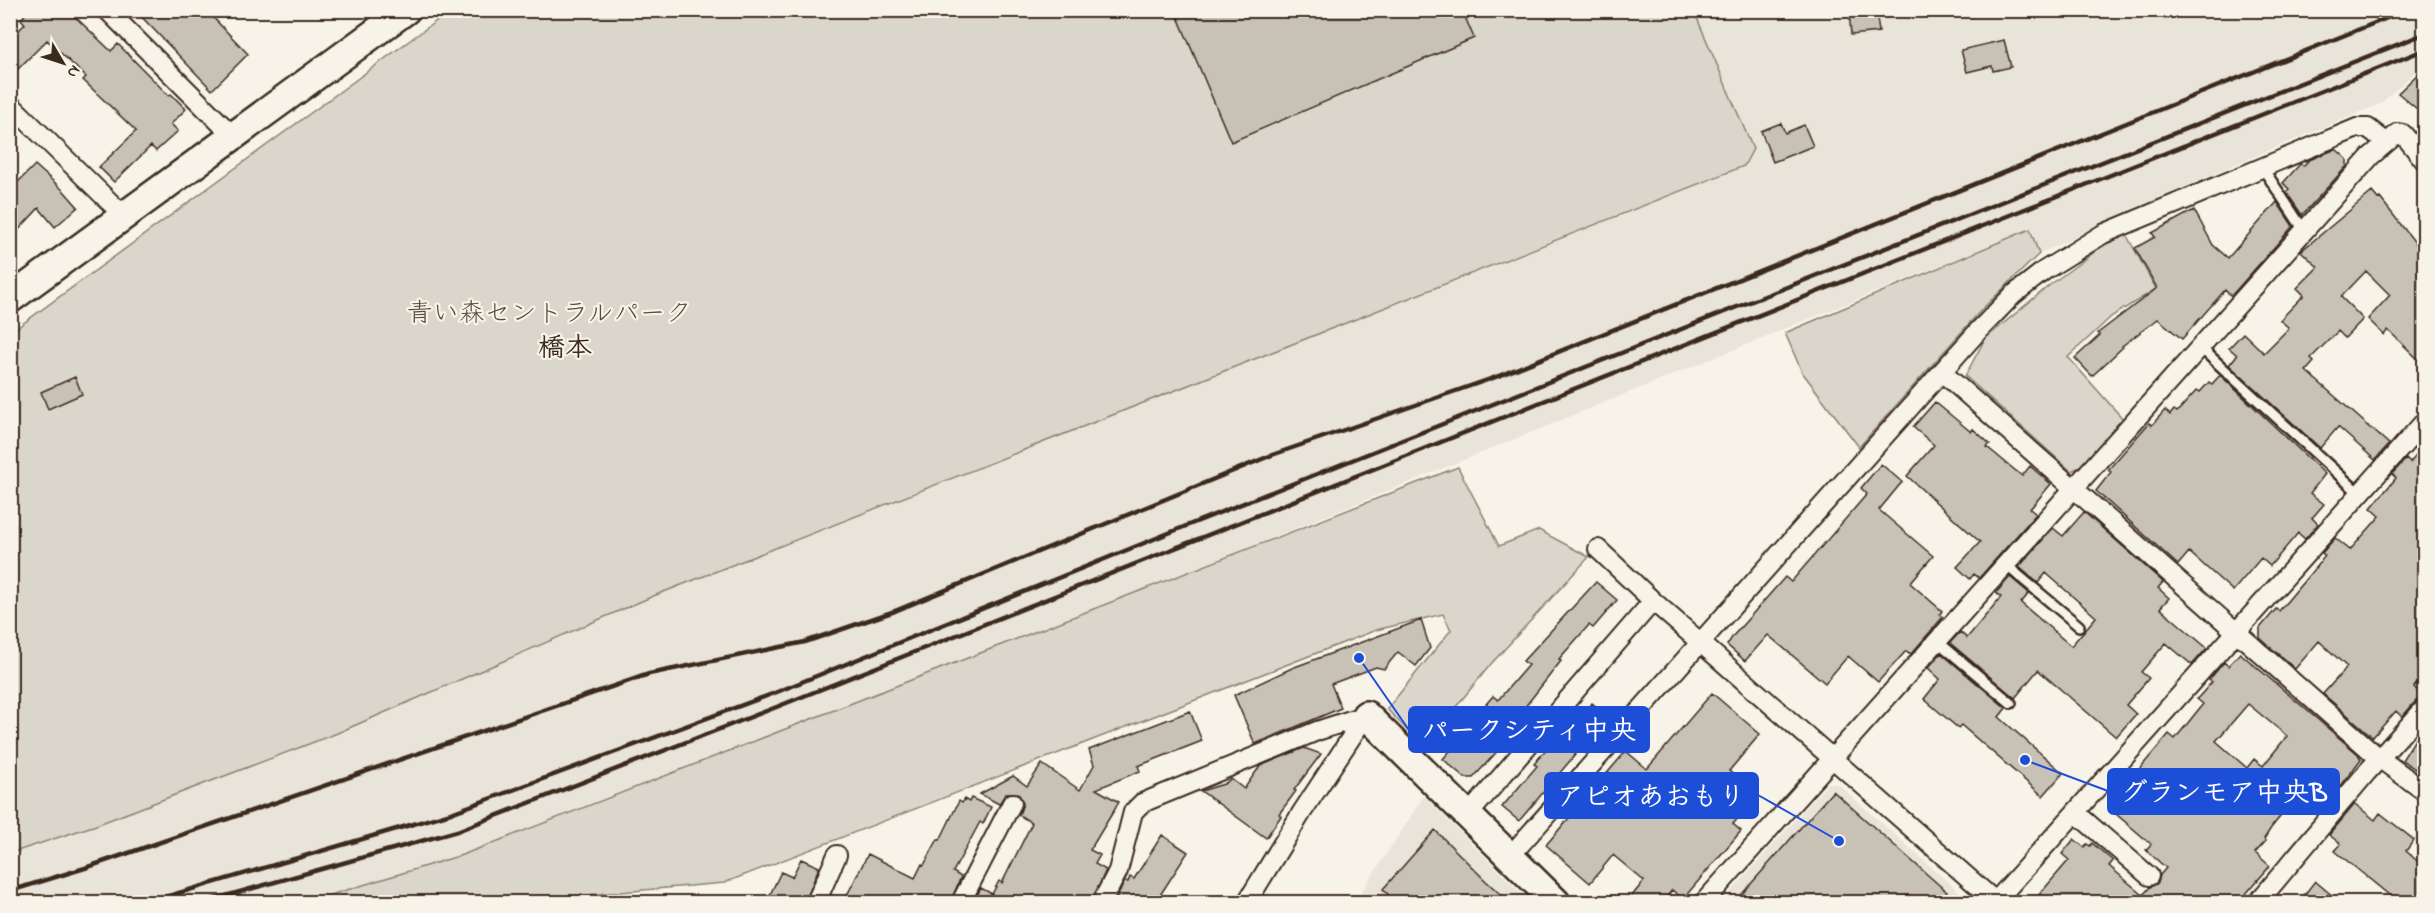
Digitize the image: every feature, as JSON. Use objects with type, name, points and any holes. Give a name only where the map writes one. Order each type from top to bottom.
[{"type":"street","points":[[107,10],[234,137]]},
{"type":"street","points":[[10,299],[234,137],[394,14]]},
{"type":"street","points":[[10,104],[124,216]]},
{"type":"street","points":[[1510,856],[1979,330],[2013,295],[2074,250],[2103,234],[2262,167],[2357,128],[2368,128],[2385,142]]},
{"type":"street","points":[[1704,903],[2385,142],[2398,133],[2403,134],[2424,160]]},
{"type":"street","points":[[1943,373],[2379,758],[2424,791]]},
{"type":"street","points":[[1598,549],[1653,601],[1996,902],[2424,422]]},
{"type":"street","points":[[1468,815],[1653,601]]},
{"type":"street","points":[[2258,903],[2379,758],[2424,708]]},
{"type":"street","points":[[1366,715],[1556,903]]},
{"type":"street","points":[[1102,903],[1118,871],[1133,812],[1142,803],[1317,731],[1366,715]]},
{"type":"street","points":[[1246,903],[1366,715]]},
{"type":"street","points":[[961,903],[1012,803]]},
{"type":"street","points":[[2076,813],[2149,876]]},
{"type":"street","points":[[816,903],[837,855]]},
{"type":"lane","points":[[2262,167],[2305,232]]},
{"type":"lane","points":[[2201,348],[2360,494]]},
{"type":"lane","points":[[2006,565],[2079,626]]},
{"type":"lane","points":[[1937,641],[2011,703]]},
{"type":"shaded area","points":[[1694,11],[2424,11],[2424,64],[2380,104],[2234,165],[2039,254],[2030,229],[1233,554],[462,855],[307,902],[11,902],[10,853],[96,825],[335,734],[651,597],[1744,166],[1753,149]]},
{"type":"shaded area","points":[[1828,783],[1838,784],[1971,902],[1722,902]]},
{"type":"shaded area","points":[[1424,796],[1530,902],[1355,902]]},
{"type":"green space","name":"青い森セントラルパーク","points":[[450,11],[1694,11],[1753,149],[1744,166],[651,597],[335,734],[96,825],[11,853],[10,333]]},
{"type":"green space","points":[[2030,229],[2039,254],[1982,309],[1859,447],[1802,372],[1785,333]]},
{"type":"green space","points":[[2126,234],[2156,289],[2112,316],[2068,357],[2124,420],[2078,468],[2071,471],[1965,376],[1985,339],[2097,248]]},
{"type":"green space","points":[[1458,467],[1499,546],[1539,530],[1589,557],[1491,664],[1423,747],[1387,709],[1451,630],[1443,614],[1376,630],[724,883],[505,902],[307,902],[462,855]]},
{"type":"building","points":[[29,10],[68,10],[111,51],[118,44],[169,96],[171,94],[186,109],[171,124],[178,131],[156,151],[151,146],[114,182],[99,167],[136,131],[83,80],[86,77],[47,40],[10,77],[10,39],[25,24],[21,19]]},
{"type":"building","points":[[135,10],[206,10],[248,54],[212,90]]},
{"type":"building","points":[[1175,10],[1462,10],[1474,38],[1231,142]]},
{"type":"building","points":[[1849,10],[1876,10],[1879,32],[1851,35]]},
{"type":"building","points":[[2004,40],[2011,67],[1993,71],[1992,66],[1967,72],[1961,50]]},
{"type":"building","points":[[2424,68],[2424,115],[2398,93]]},
{"type":"building","points":[[1781,123],[1785,133],[1804,125],[1813,146],[1773,162],[1761,131]]},
{"type":"building","points":[[2336,149],[2347,159],[2347,166],[2302,215],[2286,192],[2289,189],[2283,183],[2300,164],[2304,165],[2309,160]]},
{"type":"building","points":[[35,165],[78,207],[55,227],[39,208],[10,239],[10,190]]},
{"type":"building","points":[[2372,192],[2378,199],[2380,198],[2424,254],[2424,365],[2388,330],[2384,335],[2368,319],[2390,295],[2366,271],[2341,297],[2363,319],[2345,338],[2338,331],[2311,358],[2314,362],[2306,371],[2389,444],[2375,460],[2338,427],[2320,448],[2229,365],[2237,355],[2229,348],[2243,333],[2264,353],[2289,328],[2280,320],[2304,295],[2297,288],[2318,267],[2301,251]]},
{"type":"building","points":[[2277,202],[2293,226],[2231,296],[2225,290],[2182,339],[2158,319],[2122,346],[2092,376],[2075,358],[2100,335],[2098,333],[2157,288],[2135,248],[2155,237],[2152,233],[2194,210],[2213,245],[2228,258]]},
{"type":"building","points":[[2220,375],[2325,474],[2310,493],[2324,504],[2312,518],[2318,524],[2305,539],[2298,533],[2270,566],[2261,558],[2233,591],[2189,552],[2178,565],[2096,491],[2111,472],[2108,470],[2149,423],[2152,425],[2165,410],[2170,415],[2174,410],[2177,412],[2197,390],[2200,392]]},
{"type":"building","points":[[75,377],[82,394],[48,409],[41,392]]},
{"type":"building","points":[[1935,402],[1971,432],[1973,429],[1990,444],[1987,447],[2022,476],[2030,466],[2051,484],[2030,509],[2036,514],[1979,578],[1974,574],[1970,579],[1957,567],[1980,542],[1907,476],[1934,445],[1913,427]]},
{"type":"building","points":[[2424,446],[2424,675],[2414,687],[2424,698],[2416,701],[2402,717],[2396,711],[2373,737],[2323,694],[2347,667],[2319,641],[2295,669],[2260,638],[2260,628],[2276,609],[2279,611],[2325,556],[2322,553],[2335,538],[2350,550],[2380,516],[2371,508],[2396,478],[2392,474],[2406,459],[2410,463]]},
{"type":"building","points":[[1881,464],[1902,482],[1879,510],[1933,556],[1910,583],[1942,611],[1940,614],[1943,617],[1911,654],[1906,651],[1878,682],[1848,656],[1825,683],[1768,635],[1745,661],[1727,645],[1733,636],[1785,577],[1791,582],[1867,494],[1861,488]]},
{"type":"building","points":[[2084,512],[2163,582],[2158,588],[2169,598],[2160,608],[2207,648],[2192,665],[2166,643],[2141,672],[2149,678],[2126,705],[2136,714],[2116,737],[2038,670],[2015,698],[1950,643],[1960,632],[1967,638],[2001,597],[1996,593],[2010,577],[2029,593],[2021,603],[2071,646],[2096,617],[2046,573],[2038,583],[2019,567],[2053,528],[2063,536]]},
{"type":"building","points":[[1596,582],[1617,600],[1593,628],[1589,625],[1559,659],[1561,661],[1517,717],[1523,723],[1473,778],[1465,778],[1443,759],[1471,727],[1468,725],[1493,696],[1498,700],[1528,665],[1523,661]]},
{"type":"building","points":[[1421,620],[1430,648],[1416,666],[1398,652],[1384,669],[1376,667],[1331,684],[1341,708],[1255,744],[1234,695],[1292,668]]},
{"type":"building","points":[[1941,653],[2006,708],[1999,717],[2063,773],[2043,796],[1961,725],[1958,728],[1924,699],[1940,679],[1928,668]]},
{"type":"building","points":[[2240,653],[2358,754],[2361,759],[2338,790],[2321,810],[2300,792],[2271,828],[2264,839],[2266,841],[2255,853],[2270,866],[2238,903],[2032,903],[2069,860],[2062,854],[2074,839],[2084,847],[2092,843],[2113,861],[2109,866],[2143,895],[2150,887],[2158,883],[2160,875],[2166,868],[2146,850],[2151,844],[2116,814],[2120,806],[2110,798],[2133,772],[2135,774],[2169,734],[2175,739],[2203,704],[2197,699],[2212,682],[2209,680],[2224,662],[2228,666]],"holes":[[[2248,704],[2287,736],[2263,766],[2254,759],[2247,768],[2216,741]]]},
{"type":"building","points":[[1712,693],[1760,734],[1729,771],[1758,795],[1733,824],[1741,831],[1683,899],[1672,890],[1662,903],[1626,903],[1644,881],[1613,855],[1590,883],[1546,845],[1626,751],[1647,769]]},
{"type":"building","points":[[1592,703],[1608,716],[1519,821],[1502,807],[1537,766],[1534,764],[1551,743],[1555,743],[1573,720],[1583,711],[1585,713]]},
{"type":"building","points":[[1190,711],[1202,741],[1138,766],[1140,771],[1096,789],[1119,802],[1090,850],[1100,855],[1095,864],[1106,870],[1091,903],[973,903],[981,888],[992,894],[999,881],[1002,883],[1032,823],[1019,815],[1023,803],[1018,793],[1006,793],[999,804],[980,794],[1013,776],[1027,786],[1042,764],[1080,790],[1094,765],[1089,750]]},
{"type":"building","points":[[2424,725],[2424,775],[2402,760]]},
{"type":"building","points":[[1304,748],[1321,754],[1294,790],[1296,791],[1279,814],[1281,816],[1266,838],[1201,791],[1224,784],[1231,779],[1244,789],[1260,766]]},
{"type":"building","points":[[1833,791],[1947,892],[1938,903],[1734,903]]},
{"type":"building","points":[[971,798],[991,807],[983,824],[980,822],[953,872],[961,877],[950,903],[828,903],[831,895],[844,901],[868,854],[915,878],[938,839],[940,840],[959,801],[962,803],[964,799],[969,802]]},
{"type":"building","points":[[2355,804],[2375,820],[2380,813],[2414,840],[2406,851],[2424,867],[2424,903],[2399,903],[2335,851],[2341,844],[2329,835]]},
{"type":"building","points":[[1435,830],[1510,903],[1396,903],[1383,889]]},
{"type":"building","points":[[1162,835],[1188,852],[1155,903],[1114,903],[1125,881],[1128,882],[1130,877],[1134,879]]},
{"type":"building","points":[[801,859],[819,867],[805,903],[766,903],[781,872],[792,877]]},
{"type":"building","points":[[2315,881],[2341,903],[2298,903]]},
{"type":"railway","points":[[10,891],[85,868],[649,674],[805,642],[895,611],[1272,455],[1496,377],[2407,10]]},
{"type":"railway","points":[[148,902],[451,813],[772,694],[1191,524],[2424,34]]},
{"type":"railway","points":[[204,902],[457,831],[774,708],[2424,50]]},
{"type":"place","name":"パークシティ中央","points":[[1359,658]]},
{"type":"place","name":"グランモア中央B","points":[[2025,760]]},
{"type":"place","name":"アピオあおもり","points":[[1839,841]]},
{"type":"district","name":"橋本","points":[[565,347]]}]
